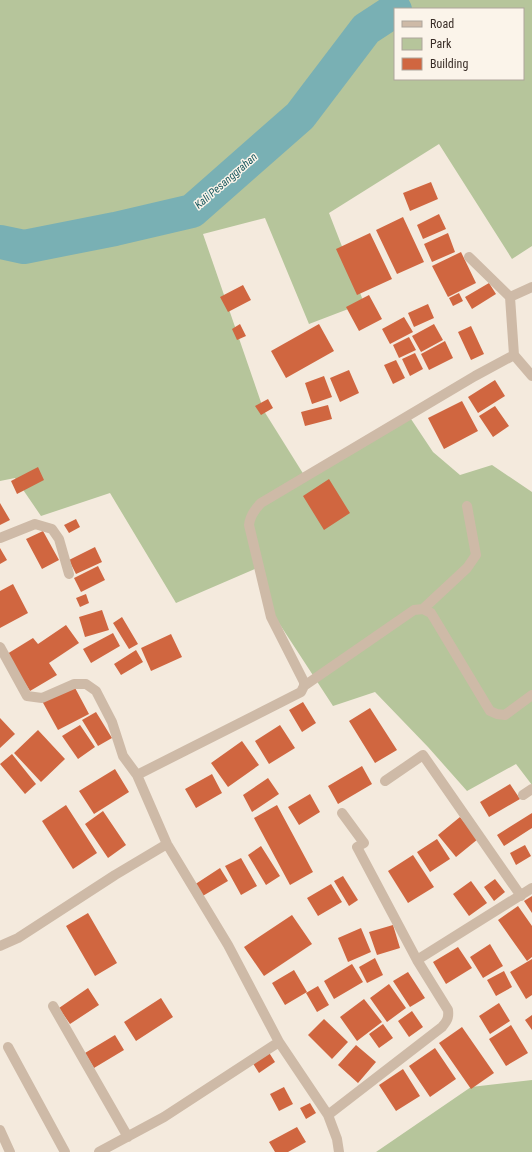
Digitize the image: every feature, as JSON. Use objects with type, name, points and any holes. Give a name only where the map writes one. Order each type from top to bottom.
[{"type":"street","points":[[469,257],[510,297],[514,355],[532,376]]},
{"type":"street","points":[[510,297],[532,287]]},
{"type":"street","points":[[304,686],[304,682],[271,617],[249,525],[250,519],[256,508],[261,503],[468,380],[514,355]]},
{"type":"street","points":[[423,609],[467,568],[476,555],[467,506]]},
{"type":"street","points":[[0,538],[35,524],[52,529],[59,539],[69,574]]},
{"type":"street","points":[[137,776],[301,692],[304,686],[414,610],[423,609],[431,613],[490,711],[505,715],[532,695]]},
{"type":"street","points":[[0,647],[27,696],[42,698],[74,684],[86,684],[96,691],[112,722],[123,756],[137,776],[167,844],[228,945],[279,1042],[328,1115],[337,1139],[339,1152]]},
{"type":"street","points":[[385,781],[423,755],[521,896]]},
{"type":"street","points":[[523,795],[532,789]]},
{"type":"street","points":[[328,1115],[442,1027],[447,1021],[448,1010],[417,960],[357,847],[364,843],[342,813]]},
{"type":"street","points":[[0,946],[18,938],[115,875],[167,844]]},
{"type":"street","points":[[417,960],[532,888]]},
{"type":"street","points":[[53,1006],[128,1136]]},
{"type":"street","points":[[99,1152],[164,1117],[279,1042]]},
{"type":"street","points":[[8,1047],[65,1152]]},
{"type":"street","points":[[0,1130],[10,1152]]},
{"type":"green space","points":[[0,0],[532,0],[532,246],[512,259],[439,144],[329,213],[364,303],[309,324],[265,218],[203,234],[264,411],[304,475],[407,413],[433,452],[460,475],[492,465],[532,492],[532,785],[516,764],[467,791],[428,747],[375,692],[333,706],[275,617],[257,568],[176,603],[110,493],[41,516],[15,478],[0,481]]},
{"type":"green space","points":[[532,1080],[532,1152],[376,1152],[471,1087]]},
{"type":"building","points":[[431,182],[438,199],[410,211],[403,193]]},
{"type":"building","points":[[439,214],[446,229],[423,239],[417,225]]},
{"type":"building","points":[[403,217],[424,262],[397,274],[376,230]]},
{"type":"building","points":[[370,233],[392,279],[357,295],[336,249]]},
{"type":"building","points":[[448,233],[455,252],[432,262],[424,244]]},
{"type":"building","points":[[461,252],[476,283],[448,297],[432,266]]},
{"type":"building","points":[[489,283],[496,294],[472,309],[465,297]]},
{"type":"building","points":[[243,285],[251,300],[228,312],[220,297]]},
{"type":"building","points":[[459,293],[463,301],[453,306],[449,298]]},
{"type":"building","points":[[369,295],[382,319],[359,331],[346,307]]},
{"type":"building","points":[[428,304],[434,318],[414,327],[408,313]]},
{"type":"building","points":[[404,317],[413,332],[390,344],[382,329]]},
{"type":"building","points":[[240,324],[246,336],[237,340],[232,329]]},
{"type":"building","points":[[319,324],[334,351],[286,378],[271,351]]},
{"type":"building","points":[[434,324],[443,340],[421,352],[412,336]]},
{"type":"building","points":[[471,326],[484,354],[471,360],[458,332]]},
{"type":"building","points":[[409,337],[416,350],[399,358],[393,345]]},
{"type":"building","points":[[445,341],[453,358],[429,370],[421,354]]},
{"type":"building","points":[[415,353],[423,369],[410,376],[402,359]]},
{"type":"building","points":[[396,360],[405,378],[393,384],[384,365]]},
{"type":"building","points":[[349,370],[359,393],[340,402],[330,378]]},
{"type":"building","points":[[324,376],[332,397],[312,404],[305,383]]},
{"type":"building","points":[[495,380],[505,396],[478,413],[468,397]]},
{"type":"building","points":[[268,399],[273,408],[261,415],[255,406]]},
{"type":"building","points":[[462,401],[478,431],[444,449],[428,418]]},
{"type":"building","points":[[328,405],[332,419],[305,426],[301,412]]},
{"type":"building","points":[[495,406],[509,426],[493,437],[479,416]]},
{"type":"building","points":[[38,467],[44,480],[17,494],[11,481]]},
{"type":"building","points":[[329,479],[350,513],[324,530],[303,496]]},
{"type":"building","points":[[0,503],[10,520],[0,525]]},
{"type":"building","points":[[76,519],[80,527],[69,533],[64,525]]},
{"type":"building","points":[[43,531],[59,560],[42,569],[26,539]]},
{"type":"building","points":[[95,547],[102,562],[76,574],[69,560]]},
{"type":"building","points":[[0,548],[7,560],[0,564]]},
{"type":"building","points":[[98,566],[105,580],[81,592],[74,578]]},
{"type":"building","points":[[13,584],[28,613],[0,628],[0,591]]},
{"type":"building","points":[[86,594],[89,603],[80,607],[76,598]]},
{"type":"building","points":[[102,610],[109,630],[85,637],[79,617]]},
{"type":"building","points":[[122,617],[138,644],[129,649],[113,623]]},
{"type":"building","points":[[66,625],[79,643],[49,663],[57,675],[30,691],[7,654],[33,638],[38,644]]},
{"type":"building","points":[[113,633],[120,646],[91,663],[83,649]]},
{"type":"building","points":[[171,634],[182,657],[151,671],[141,648]]},
{"type":"building","points":[[136,650],[143,662],[121,675],[114,664]]},
{"type":"building","points":[[73,684],[89,714],[58,730],[42,701]]},
{"type":"building","points":[[303,702],[316,723],[302,732],[289,710]]},
{"type":"building","points":[[370,708],[397,750],[375,763],[349,721]]},
{"type":"building","points":[[96,712],[112,738],[98,746],[82,720]]},
{"type":"building","points":[[0,718],[15,734],[0,748]]},
{"type":"building","points":[[80,725],[95,747],[78,759],[62,736]]},
{"type":"building","points":[[280,725],[295,748],[269,764],[255,741]]},
{"type":"building","points":[[38,730],[65,759],[41,782],[14,753]]},
{"type":"building","points":[[242,741],[259,765],[228,787],[211,763]]},
{"type":"building","points":[[12,754],[36,784],[25,794],[0,764]]},
{"type":"building","points":[[362,766],[372,784],[338,804],[328,786]]},
{"type":"building","points":[[115,769],[129,792],[94,814],[79,791]]},
{"type":"building","points":[[212,774],[222,793],[196,808],[185,789]]},
{"type":"building","points":[[268,778],[279,794],[252,812],[243,795]]},
{"type":"building","points":[[510,784],[520,799],[489,817],[480,802]]},
{"type":"building","points":[[310,794],[320,812],[299,825],[288,807]]},
{"type":"building","points":[[66,805],[97,853],[73,869],[42,821]]},
{"type":"building","points":[[277,805],[313,872],[290,885],[254,818]]},
{"type":"building","points":[[103,811],[126,845],[108,858],[85,824]]},
{"type":"building","points":[[532,813],[532,828],[504,846],[497,835]]},
{"type":"building","points":[[460,817],[478,839],[456,857],[438,835]]},
{"type":"building","points":[[437,839],[450,859],[430,872],[417,852]]},
{"type":"building","points":[[525,845],[531,856],[516,865],[510,853]]},
{"type":"building","points":[[261,846],[280,876],[266,885],[248,855]]},
{"type":"building","points":[[413,855],[434,887],[408,903],[388,871]]},
{"type":"building","points":[[241,858],[257,886],[241,895],[225,866]]},
{"type":"building","points":[[220,868],[228,881],[201,897],[194,885]]},
{"type":"building","points":[[343,876],[358,900],[349,906],[334,881]]},
{"type":"building","points":[[495,879],[505,892],[494,901],[484,887]]},
{"type":"building","points":[[471,881],[487,903],[469,916],[453,894]]},
{"type":"building","points":[[331,884],[342,902],[318,916],[307,898]]},
{"type":"building","points":[[532,896],[532,913],[524,901]]},
{"type":"building","points":[[518,906],[532,926],[532,957],[527,961],[498,920]]},
{"type":"building","points":[[88,913],[117,963],[95,976],[66,926]]},
{"type":"building","points":[[292,915],[312,944],[264,976],[244,947]]},
{"type":"building","points":[[393,925],[400,948],[377,955],[369,932]]},
{"type":"building","points":[[361,928],[371,952],[348,962],[338,938]]},
{"type":"building","points":[[490,944],[503,966],[483,978],[470,957]]},
{"type":"building","points":[[458,947],[472,968],[446,984],[433,962]]},
{"type":"building","points":[[375,958],[383,975],[367,983],[359,967]]},
{"type":"building","points":[[532,959],[532,995],[526,999],[510,972]]},
{"type":"building","points":[[352,964],[363,982],[334,999],[324,981]]},
{"type":"building","points":[[294,970],[307,992],[285,1005],[272,983]]},
{"type":"building","points":[[504,971],[512,987],[496,996],[487,980]]},
{"type":"building","points":[[408,972],[425,998],[410,1007],[393,981]]},
{"type":"building","points":[[389,984],[406,1008],[387,1022],[370,998]]},
{"type":"building","points":[[318,986],[329,1005],[317,1012],[306,993]]},
{"type":"building","points":[[88,988],[99,1005],[70,1024],[59,1008]]},
{"type":"building","points":[[161,998],[173,1017],[136,1041],[124,1022]]},
{"type":"building","points":[[364,999],[382,1022],[357,1041],[340,1017]]},
{"type":"building","points":[[499,1003],[510,1021],[490,1034],[479,1016]]},
{"type":"building","points":[[412,1011],[423,1027],[409,1037],[398,1021]]},
{"type":"building","points":[[532,1015],[532,1030],[525,1020]]},
{"type":"building","points":[[324,1019],[348,1042],[332,1059],[308,1035]]},
{"type":"building","points":[[383,1024],[393,1038],[379,1048],[369,1034]]},
{"type":"building","points":[[511,1025],[528,1053],[506,1066],[489,1039]]},
{"type":"building","points":[[462,1027],[494,1073],[471,1089],[439,1043]]},
{"type":"building","points":[[115,1035],[124,1050],[94,1068],[85,1053]]},
{"type":"building","points":[[356,1045],[376,1062],[358,1083],[338,1065]]},
{"type":"building","points":[[435,1048],[456,1079],[430,1097],[409,1066]]},
{"type":"building","points":[[268,1051],[275,1062],[259,1073],[252,1062]]},
{"type":"building","points":[[403,1069],[420,1096],[396,1111],[379,1085]]},
{"type":"building","points":[[284,1087],[293,1104],[279,1111],[270,1094]]},
{"type":"building","points":[[310,1103],[316,1113],[306,1119],[300,1108]]},
{"type":"building","points":[[297,1127],[306,1142],[288,1152],[275,1152],[269,1142]]},
{"type":"waterway","name":"Kali Pesanggrahan","points":[[0,242],[24,247],[115,229],[192,211],[300,116],[366,29],[394,11]]}]
